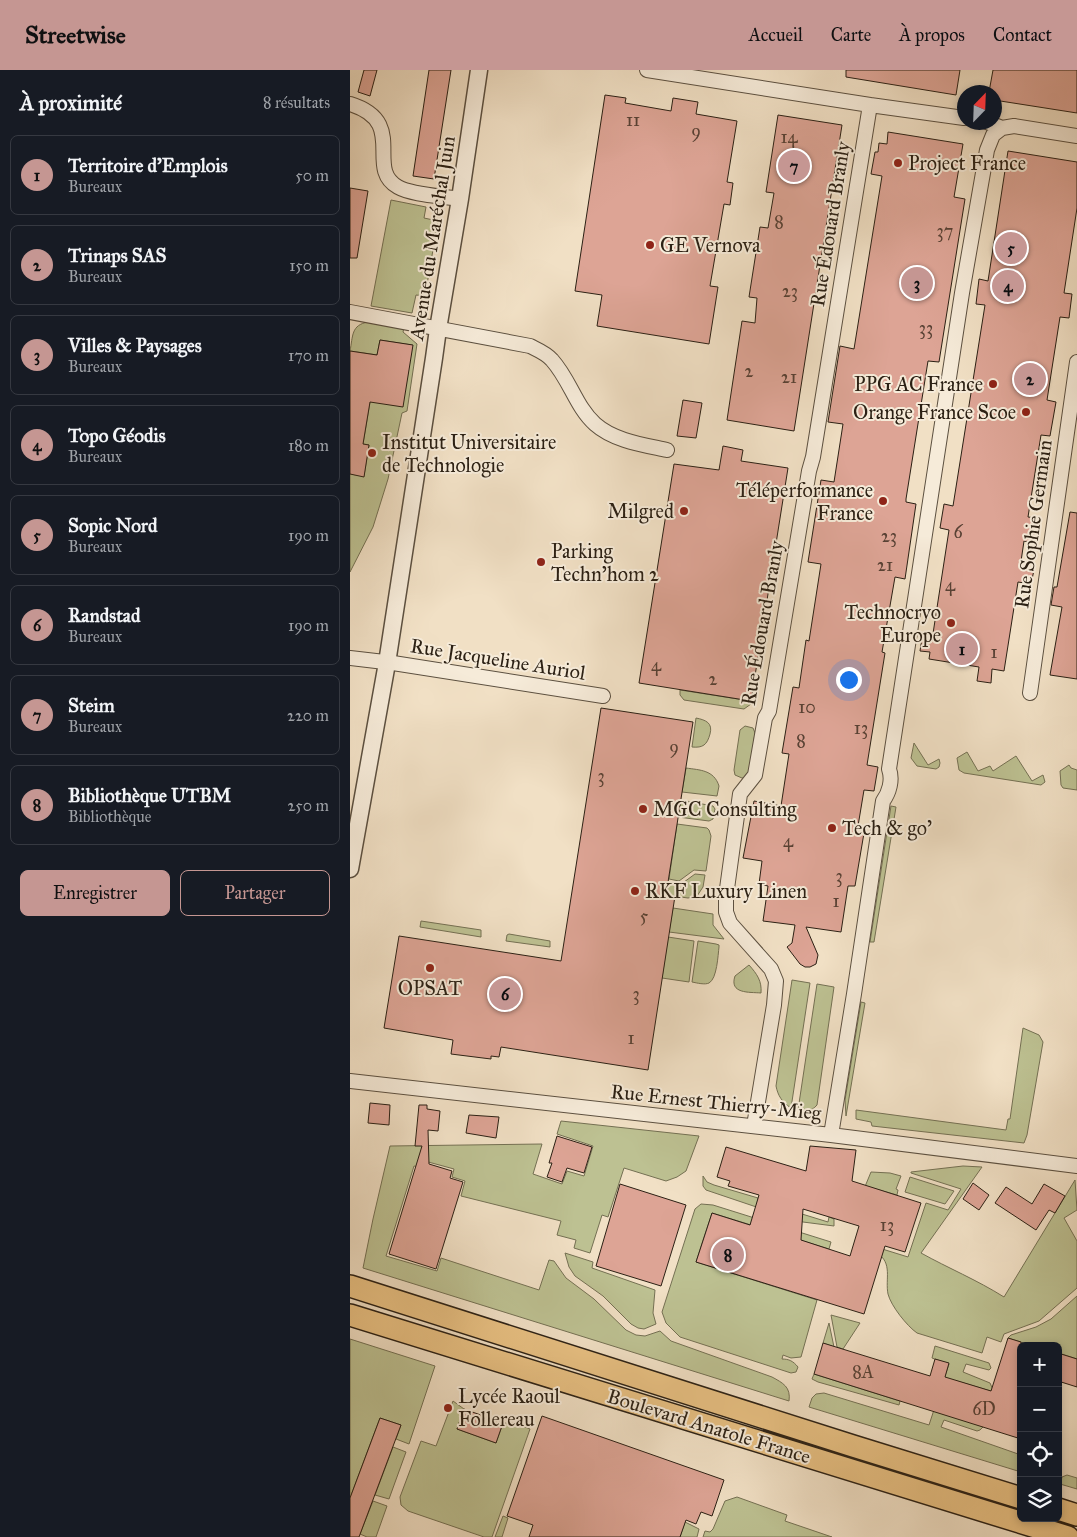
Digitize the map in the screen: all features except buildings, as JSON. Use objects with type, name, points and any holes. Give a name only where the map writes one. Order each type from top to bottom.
[{"type":"main road","name":"Boulevard Anatole France","points":[[350,1286],[1017,1497]]},
{"type":"main road","name":"Boulevard Anatole France","points":[[350,1315],[1068,1537]]},
{"type":"main road","points":[[1062,1510],[1077,1515]]},
{"type":"street","name":"Avenue du Maréchal Juin","points":[[387,662],[479,70]]},
{"type":"street","points":[[647,70],[870,106],[957,117]]},
{"type":"street","points":[[350,104],[370,112],[377,120],[383,135],[385,170],[397,187],[417,193],[460,199]]},
{"type":"street","name":"Rue Édouard Branly","points":[[754,1126],[774,1005],[776,981],[772,968],[730,923],[726,912],[726,896],[740,794],[755,775],[765,718],[769,712],[870,106]]},
{"type":"street","points":[[1002,128],[1014,126],[1077,136]]},
{"type":"street","points":[[831,1135],[883,801],[890,784],[891,774],[889,769],[962,293],[987,150],[993,135],[999,130]]},
{"type":"street","points":[[350,312],[530,346],[544,353],[552,360],[581,408],[595,424],[608,433],[668,450]]},
{"type":"street","name":"Rue Sophie Germain","points":[[1030,693],[1077,362]]},
{"type":"street","name":"Rue Jacqueline Auriol","points":[[350,658],[387,662],[603,696]]},
{"type":"street","points":[[350,869],[387,662]]},
{"type":"street","name":"Rue Ernest Thierry-Mieg","points":[[350,1081],[831,1135],[1077,1166]]},
{"type":"green space","points":[[391,200],[426,207],[424,218],[438,221],[425,296],[416,295],[412,313],[371,306]]},
{"type":"green space","name":"Institut Universitaire de Technologie","points":[[368,322],[404,328],[403,332],[417,344],[407,411],[402,413],[388,479],[373,527],[350,572],[350,474],[364,476],[369,445],[363,444],[370,402],[412,345],[380,340],[377,355],[350,351],[354,332],[362,323]]},
{"type":"green space","points":[[680,690],[751,701],[751,704],[744,709],[684,700],[680,695]]},
{"type":"green space","points":[[696,718],[708,723],[711,730],[704,745],[692,747]]},
{"type":"green space","points":[[745,726],[753,728],[755,733],[749,774],[746,778],[742,778],[735,775],[734,770],[740,730]]},
{"type":"green space","points":[[914,743],[928,765],[939,759],[939,767],[936,769],[917,766],[911,758]]},
{"type":"green space","points":[[967,752],[978,771],[990,766],[993,771],[1016,756],[1032,781],[1043,775],[1045,782],[1041,785],[964,773],[959,770],[957,758]]},
{"type":"green space","points":[[1069,765],[1077,770],[1077,790],[1063,788],[1061,785],[1060,771]]},
{"type":"green space","points":[[686,768],[706,772],[714,777],[719,786],[717,796],[682,792]]},
{"type":"green space","points":[[681,800],[713,806],[715,809],[713,819],[709,821],[678,817]]},
{"type":"green space","points":[[891,806],[896,807],[874,942],[870,942]]},
{"type":"green space","points":[[677,824],[707,828],[711,836],[706,871],[694,870],[679,881],[669,879]]},
{"type":"green space","points":[[695,874],[705,875],[703,887],[697,896],[688,898],[666,895],[668,883],[680,885]]},
{"type":"green space","points":[[673,908],[713,914],[713,925],[724,939],[669,932]]},
{"type":"green space","points":[[421,921],[481,930],[481,937],[420,927]]},
{"type":"green space","points":[[509,934],[550,941],[550,947],[506,941]]},
{"type":"green space","points":[[668,937],[694,941],[689,982],[662,978]]},
{"type":"green space","points":[[698,941],[719,945],[714,977],[707,984],[692,982]]},
{"type":"green space","points":[[749,965],[761,985],[761,993],[741,991],[735,986],[735,976]]},
{"type":"green space","points":[[792,980],[810,983],[791,1108],[781,1098],[776,1086]]},
{"type":"green space","points":[[817,984],[834,987],[817,1105],[806,1111],[798,1110]]},
{"type":"green space","points":[[861,1002],[865,1003],[846,1116],[845,1100]]},
{"type":"green space","points":[[1023,1028],[1039,1035],[1043,1042],[1024,1143],[872,1126],[871,1122],[856,1119],[856,1110],[1006,1130],[1008,1119],[1010,1119]]},
{"type":"green space","points":[[561,1121],[699,1136],[686,1171],[677,1177],[666,1181],[624,1168],[608,1217],[602,1215],[590,1253],[574,1248],[576,1240],[557,1235],[561,1221],[461,1196],[465,1181],[452,1177],[454,1169],[421,1160],[419,1167],[414,1166],[386,1256],[437,1271],[441,1258],[539,1290],[549,1260],[554,1261],[566,1278],[594,1299],[626,1330],[636,1335],[645,1336],[660,1331],[671,1341],[772,1377],[787,1389],[789,1401],[363,1268],[390,1146],[542,1144],[533,1174],[562,1184],[567,1171],[584,1176],[593,1146],[557,1134]]},
{"type":"green space","points":[[963,1166],[982,1167],[921,1253],[1004,1297],[1075,1180],[1077,1210],[1064,1218],[1077,1241],[1077,1288],[1039,1321],[1004,1334],[1001,1342],[987,1337],[982,1353],[917,1333],[913,1330],[892,1304],[887,1288],[887,1266],[882,1257],[877,1253],[879,1248],[908,1257],[926,1203],[948,1210],[961,1189],[911,1172]]},
{"type":"green space","points":[[871,1172],[890,1173],[901,1176],[896,1189],[898,1190],[897,1195],[872,1188],[857,1206]]},
{"type":"green space","points":[[703,1176],[707,1182],[714,1185],[758,1198],[757,1204],[786,1217],[706,1190],[703,1186]]},
{"type":"green space","points":[[910,1177],[954,1191],[945,1204],[905,1192]]},
{"type":"green space","points":[[701,1204],[713,1205],[831,1242],[829,1249],[712,1213],[696,1262],[817,1300],[801,1357],[791,1358],[783,1355],[782,1359],[791,1361],[798,1367],[796,1372],[791,1373],[680,1337],[666,1323],[662,1312],[695,1209]]},
{"type":"green space","points":[[802,1214],[828,1222],[829,1217],[834,1219],[834,1226],[803,1222],[790,1218]]},
{"type":"green space","points":[[565,1253],[593,1262],[592,1268],[655,1290],[653,1313],[656,1324],[644,1329],[631,1324],[603,1296],[575,1276],[569,1267]]},
{"type":"green space","points":[[1077,1296],[1077,1359],[1062,1354],[1062,1342],[1020,1342],[1008,1338],[1011,1335],[1036,1327],[1051,1319]]},
{"type":"green space","points":[[831,1315],[860,1323],[843,1349],[837,1347]]},
{"type":"green space","points":[[829,1323],[834,1347],[823,1343]]},
{"type":"green space","points":[[350,1339],[435,1366],[409,1444],[396,1439],[401,1425],[380,1418],[350,1498]]},
{"type":"green space","points":[[935,1346],[989,1363],[991,1368],[989,1370],[966,1364],[963,1372],[990,1383],[994,1392],[957,1381],[983,1427],[977,1431],[944,1420],[941,1427],[1017,1454],[1017,1471],[809,1407],[812,1398],[816,1394],[824,1393],[929,1425],[949,1364],[932,1358]]},
{"type":"green space","points":[[814,1374],[900,1401],[899,1405],[818,1382],[812,1379]]},
{"type":"green space","points":[[453,1401],[464,1409],[457,1429],[496,1443],[503,1423],[515,1423],[530,1429],[492,1537],[484,1537],[408,1511],[401,1505],[400,1497],[421,1441],[436,1446]]},
{"type":"green space","points":[[393,1447],[406,1452],[389,1499],[375,1495]]},
{"type":"green space","points":[[1067,1475],[1077,1478],[1077,1489],[1062,1485],[1062,1477]]},
{"type":"green space","points":[[737,1497],[787,1515],[785,1521],[832,1537],[703,1537],[705,1531],[710,1532],[713,1529],[725,1501]]},
{"type":"green space","points":[[373,1501],[387,1506],[376,1537],[367,1537],[360,1534]]},
{"type":"green space","points":[[503,1516],[508,1518],[502,1537],[495,1537]]},
{"type":"green space","points":[[685,1522],[699,1529],[697,1537],[680,1537]]},
{"type":"place","name":"Project France","points":[[898,163]]},
{"type":"place","name":"Steim","points":[[794,166]]},
{"type":"place","name":"GE Vernova","points":[[650,245]]},
{"type":"place","name":"Sopic Nord","points":[[1011,248]]},
{"type":"place","name":"Villes & Paysages","points":[[917,283]]},
{"type":"place","name":"Topo Géodis","points":[[1008,286]]},
{"type":"place","name":"Trinaps SAS","points":[[1030,379]]},
{"type":"place","name":"PPG AC France","points":[[993,384]]},
{"type":"place","name":"Orange France Scoe","points":[[1026,412]]},
{"type":"place","name":"Institut Universitaire de Technologie","points":[[372,453]]},
{"type":"place","name":"Téléperformance France","points":[[883,501]]},
{"type":"place","name":"Milgred","points":[[684,511]]},
{"type":"place","name":"Parking Techn'hom 2","points":[[541,562]]},
{"type":"place","name":"Technocryo Europe","points":[[951,623]]},
{"type":"place","name":"Territoire d'Emplois","points":[[962,649]]},
{"type":"place","name":"MGC Consulting","points":[[643,809]]},
{"type":"place","name":"Tech & go'","points":[[832,828]]},
{"type":"place","name":"RKF Luxury Linen","points":[[635,891]]},
{"type":"place","name":"OPSAT","points":[[430,968]]},
{"type":"place","name":"Randstad","points":[[505,994]]},
{"type":"place","name":"Bibliothèque UTBM","points":[[728,1255]]},
{"type":"place","name":"Lycée Raoul Follereau","points":[[448,1408]]}]
